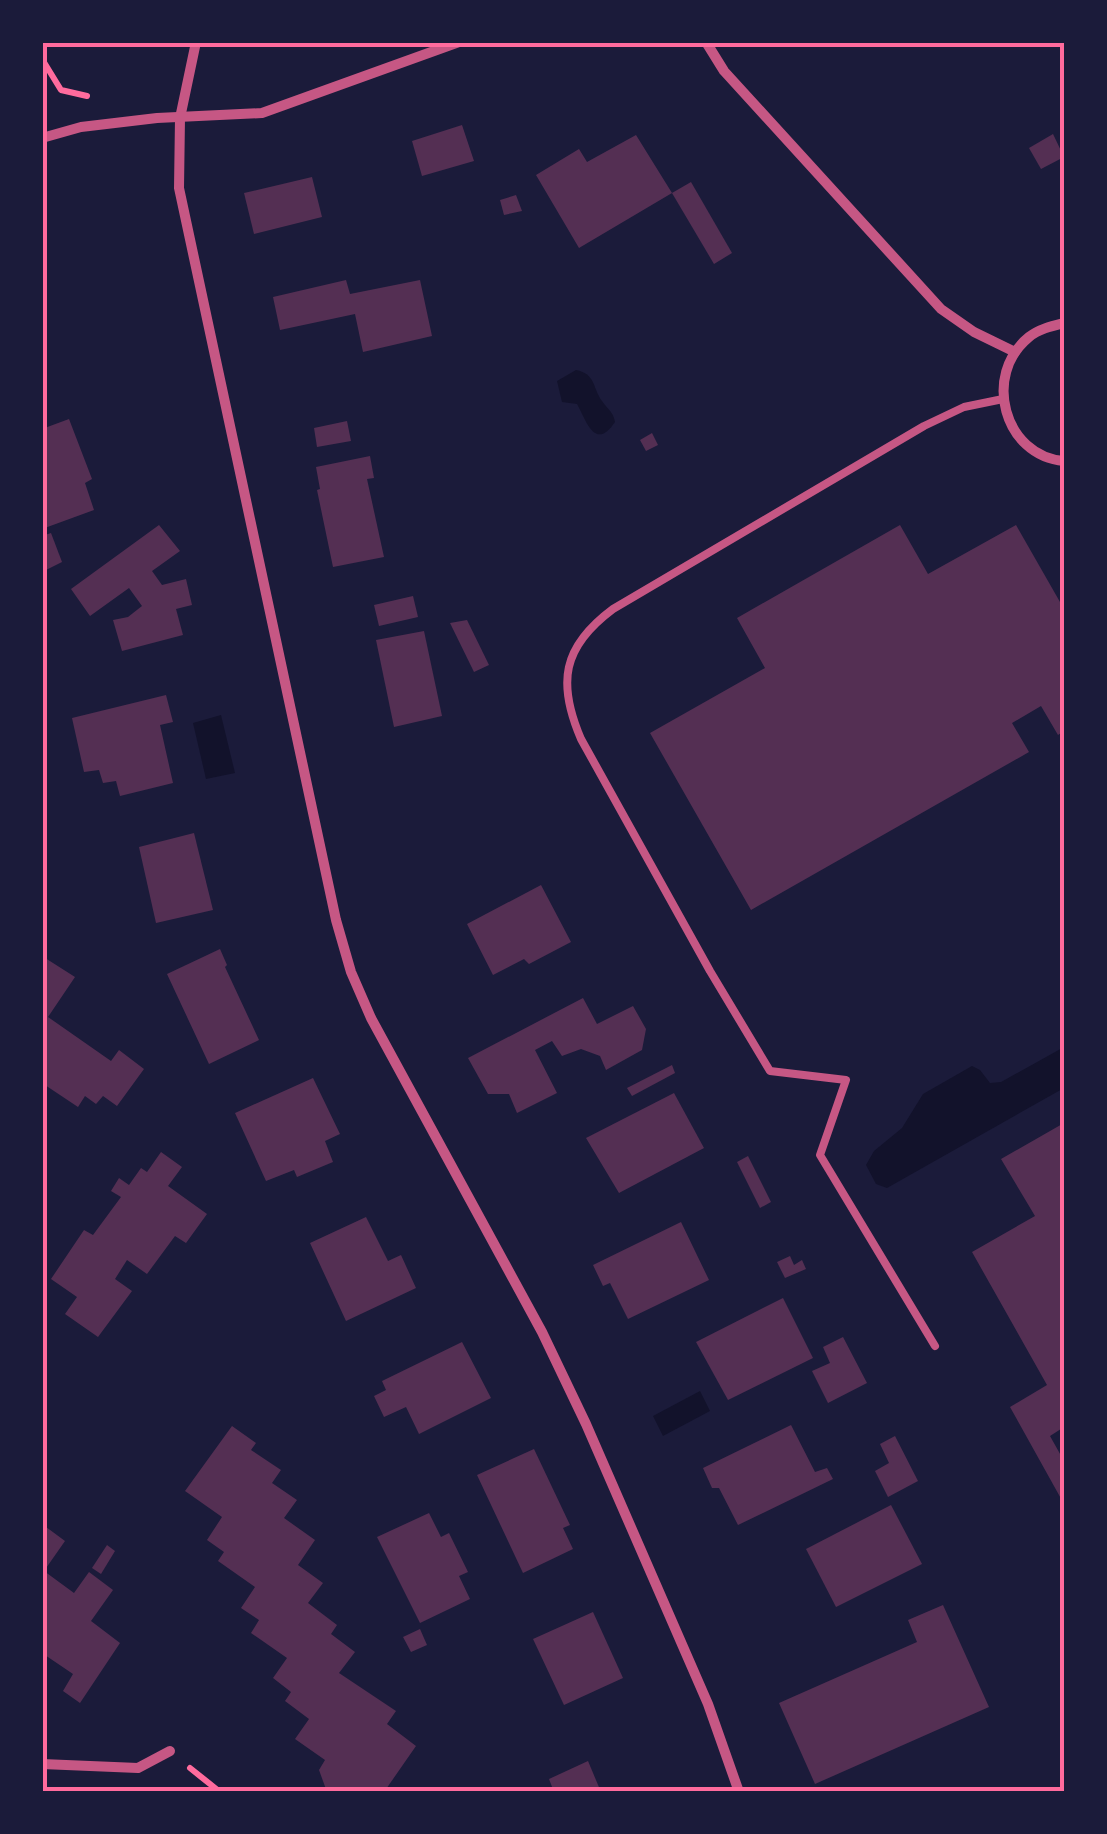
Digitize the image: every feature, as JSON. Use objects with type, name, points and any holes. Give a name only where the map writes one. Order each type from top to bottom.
[{"type":"street","points":[[196,42],[180,118],[179,188],[332,900],[351,972],[371,1018],[542,1332],[586,1424],[708,1704],[740,1792]]},
{"type":"street","points":[[42,138],[81,128],[262,112],[459,42]]},
{"type":"street","points":[[706,42],[724,71],[941,308],[974,332],[1015,352]]},
{"type":"street","points":[[1064,323],[1028,338],[1015,352],[1002,383],[1008,420],[1020,438],[1037,452],[1064,461]]},
{"type":"street","points":[[42,1764],[138,1768],[170,1751]]},
{"type":"lane","points":[[935,1346],[820,1155],[846,1080],[770,1071],[581,739],[567,698],[566,676],[571,657],[594,622],[613,609],[924,426],[964,406],[1002,399]]},
{"type":"path","points":[[170,1751],[220,1792]]},
{"type":"shaded area","points":[[576,370],[590,378],[613,415],[615,422],[602,434],[592,430],[577,404],[562,402],[557,381]]},
{"type":"shaded area","points":[[221,715],[235,773],[206,779],[193,723]]},
{"type":"shaded area","points":[[1064,1047],[1064,1088],[887,1188],[876,1184],[866,1165],[874,1151],[902,1128],[923,1094],[972,1066],[990,1083],[1001,1082]]},
{"type":"shaded area","points":[[700,1391],[710,1411],[663,1436],[653,1416]]},
{"type":"building","points":[[462,125],[474,161],[422,176],[412,141]]},
{"type":"building","points":[[1053,134],[1064,157],[1041,169],[1029,148]]},
{"type":"building","points":[[636,135],[672,193],[579,248],[536,175],[579,149],[587,162]]},
{"type":"building","points":[[312,177],[322,217],[254,234],[244,193]]},
{"type":"building","points":[[691,182],[732,253],[714,264],[672,193]]},
{"type":"building","points":[[516,195],[522,211],[504,215],[500,200]]},
{"type":"building","points":[[346,280],[350,294],[420,280],[432,336],[363,352],[355,314],[280,330],[273,297]]},
{"type":"building","points":[[69,419],[92,479],[85,483],[94,510],[42,529],[42,429]]},
{"type":"building","points":[[347,421],[351,441],[317,447],[314,428]]},
{"type":"building","points":[[652,433],[658,445],[646,451],[640,440]]},
{"type":"building","points":[[370,456],[374,478],[367,479],[384,557],[333,567],[316,467]]},
{"type":"building","points":[[159,525],[180,551],[152,571],[162,585],[186,579],[192,605],[176,609],[183,635],[122,651],[113,620],[128,617],[142,606],[129,588],[90,616],[71,589]]},
{"type":"building","points":[[900,525],[928,574],[1016,525],[1064,609],[1064,731],[1058,735],[1041,706],[1012,723],[1029,752],[751,910],[650,733],[765,668],[737,618]]},
{"type":"building","points":[[51,533],[62,562],[42,572],[42,536]]},
{"type":"building","points":[[413,596],[418,617],[379,626],[374,605]]},
{"type":"building","points":[[467,620],[489,665],[474,672],[450,623]]},
{"type":"building","points":[[424,631],[442,716],[394,727],[376,640]]},
{"type":"building","points":[[166,695],[173,722],[160,725],[173,783],[120,796],[116,781],[103,783],[99,770],[84,772],[72,718]]},
{"type":"building","points":[[194,833],[213,910],[156,923],[139,847]]},
{"type":"building","points":[[541,885],[571,942],[529,964],[524,959],[493,975],[467,924]]},
{"type":"building","points":[[220,949],[259,1040],[209,1064],[167,974]]},
{"type":"building","points":[[42,956],[75,977],[48,1017],[111,1061],[119,1050],[144,1069],[117,1106],[103,1096],[96,1104],[85,1096],[78,1107],[42,1083]]},
{"type":"building","points":[[583,998],[597,1024],[633,1006],[646,1029],[642,1050],[606,1070],[600,1056],[581,1049],[562,1056],[552,1041],[535,1050],[557,1093],[517,1113],[509,1094],[488,1094],[468,1058]]},
{"type":"building","points":[[672,1065],[675,1073],[632,1096],[627,1088]]},
{"type":"building","points":[[313,1078],[340,1134],[325,1141],[333,1162],[297,1177],[294,1170],[266,1181],[235,1113]]},
{"type":"building","points":[[674,1093],[704,1148],[619,1193],[586,1138]]},
{"type":"building","points":[[1064,1123],[1064,1427],[1050,1436],[1064,1461],[1064,1504],[1010,1407],[1047,1385],[972,1252],[1035,1216],[1001,1159]]},
{"type":"building","points":[[161,1152],[182,1167],[168,1186],[207,1214],[186,1243],[175,1236],[147,1274],[127,1260],[115,1279],[132,1291],[98,1337],[65,1314],[77,1297],[51,1279],[84,1230],[93,1235],[121,1197],[111,1191],[119,1178],[129,1185],[141,1168],[147,1172]]},
{"type":"building","points":[[748,1156],[771,1202],[760,1208],[737,1162]]},
{"type":"building","points":[[366,1217],[388,1261],[401,1255],[416,1288],[346,1321],[310,1243]]},
{"type":"building","points":[[681,1222],[709,1280],[628,1319],[610,1283],[603,1286],[593,1265]]},
{"type":"building","points":[[790,1256],[794,1265],[802,1260],[806,1269],[785,1278],[777,1262]]},
{"type":"building","points":[[783,1298],[813,1358],[728,1400],[696,1342]]},
{"type":"building","points":[[843,1337],[867,1383],[828,1403],[812,1371],[830,1363],[823,1347]]},
{"type":"building","points":[[462,1342],[491,1398],[419,1434],[406,1407],[384,1417],[374,1396],[386,1390],[382,1381]]},
{"type":"building","points":[[791,1425],[815,1472],[827,1468],[833,1479],[738,1525],[719,1488],[712,1488],[703,1468]]},
{"type":"building","points":[[232,1426],[256,1443],[251,1450],[281,1470],[272,1483],[297,1500],[284,1518],[315,1540],[298,1565],[323,1583],[308,1603],[337,1625],[331,1634],[355,1652],[339,1673],[396,1711],[387,1724],[416,1746],[384,1792],[327,1792],[319,1770],[325,1760],[295,1739],[309,1719],[285,1701],[291,1692],[273,1678],[287,1658],[251,1633],[259,1620],[241,1608],[255,1587],[218,1561],[224,1552],[207,1540],[222,1517],[185,1491]]},
{"type":"building","points":[[895,1436],[918,1481],[888,1497],[875,1471],[889,1463],[880,1444]]},
{"type":"building","points":[[534,1449],[570,1525],[563,1528],[573,1549],[523,1573],[477,1475]]},
{"type":"building","points":[[891,1505],[922,1564],[836,1607],[806,1549]]},
{"type":"building","points":[[429,1513],[441,1537],[449,1533],[468,1572],[459,1576],[470,1599],[420,1623],[377,1537]]},
{"type":"building","points":[[42,1524],[65,1541],[44,1571],[74,1593],[89,1572],[113,1590],[91,1621],[120,1643],[80,1703],[63,1691],[73,1674],[42,1653]]},
{"type":"building","points":[[107,1545],[115,1551],[101,1574],[92,1568]]},
{"type":"building","points":[[943,1605],[989,1707],[815,1784],[779,1703],[917,1642],[908,1620]]},
{"type":"building","points":[[593,1612],[623,1678],[564,1705],[533,1639]]},
{"type":"building","points":[[420,1629],[427,1645],[411,1652],[403,1637]]},
{"type":"building","points":[[588,1761],[601,1792],[554,1792],[549,1779]]}]
